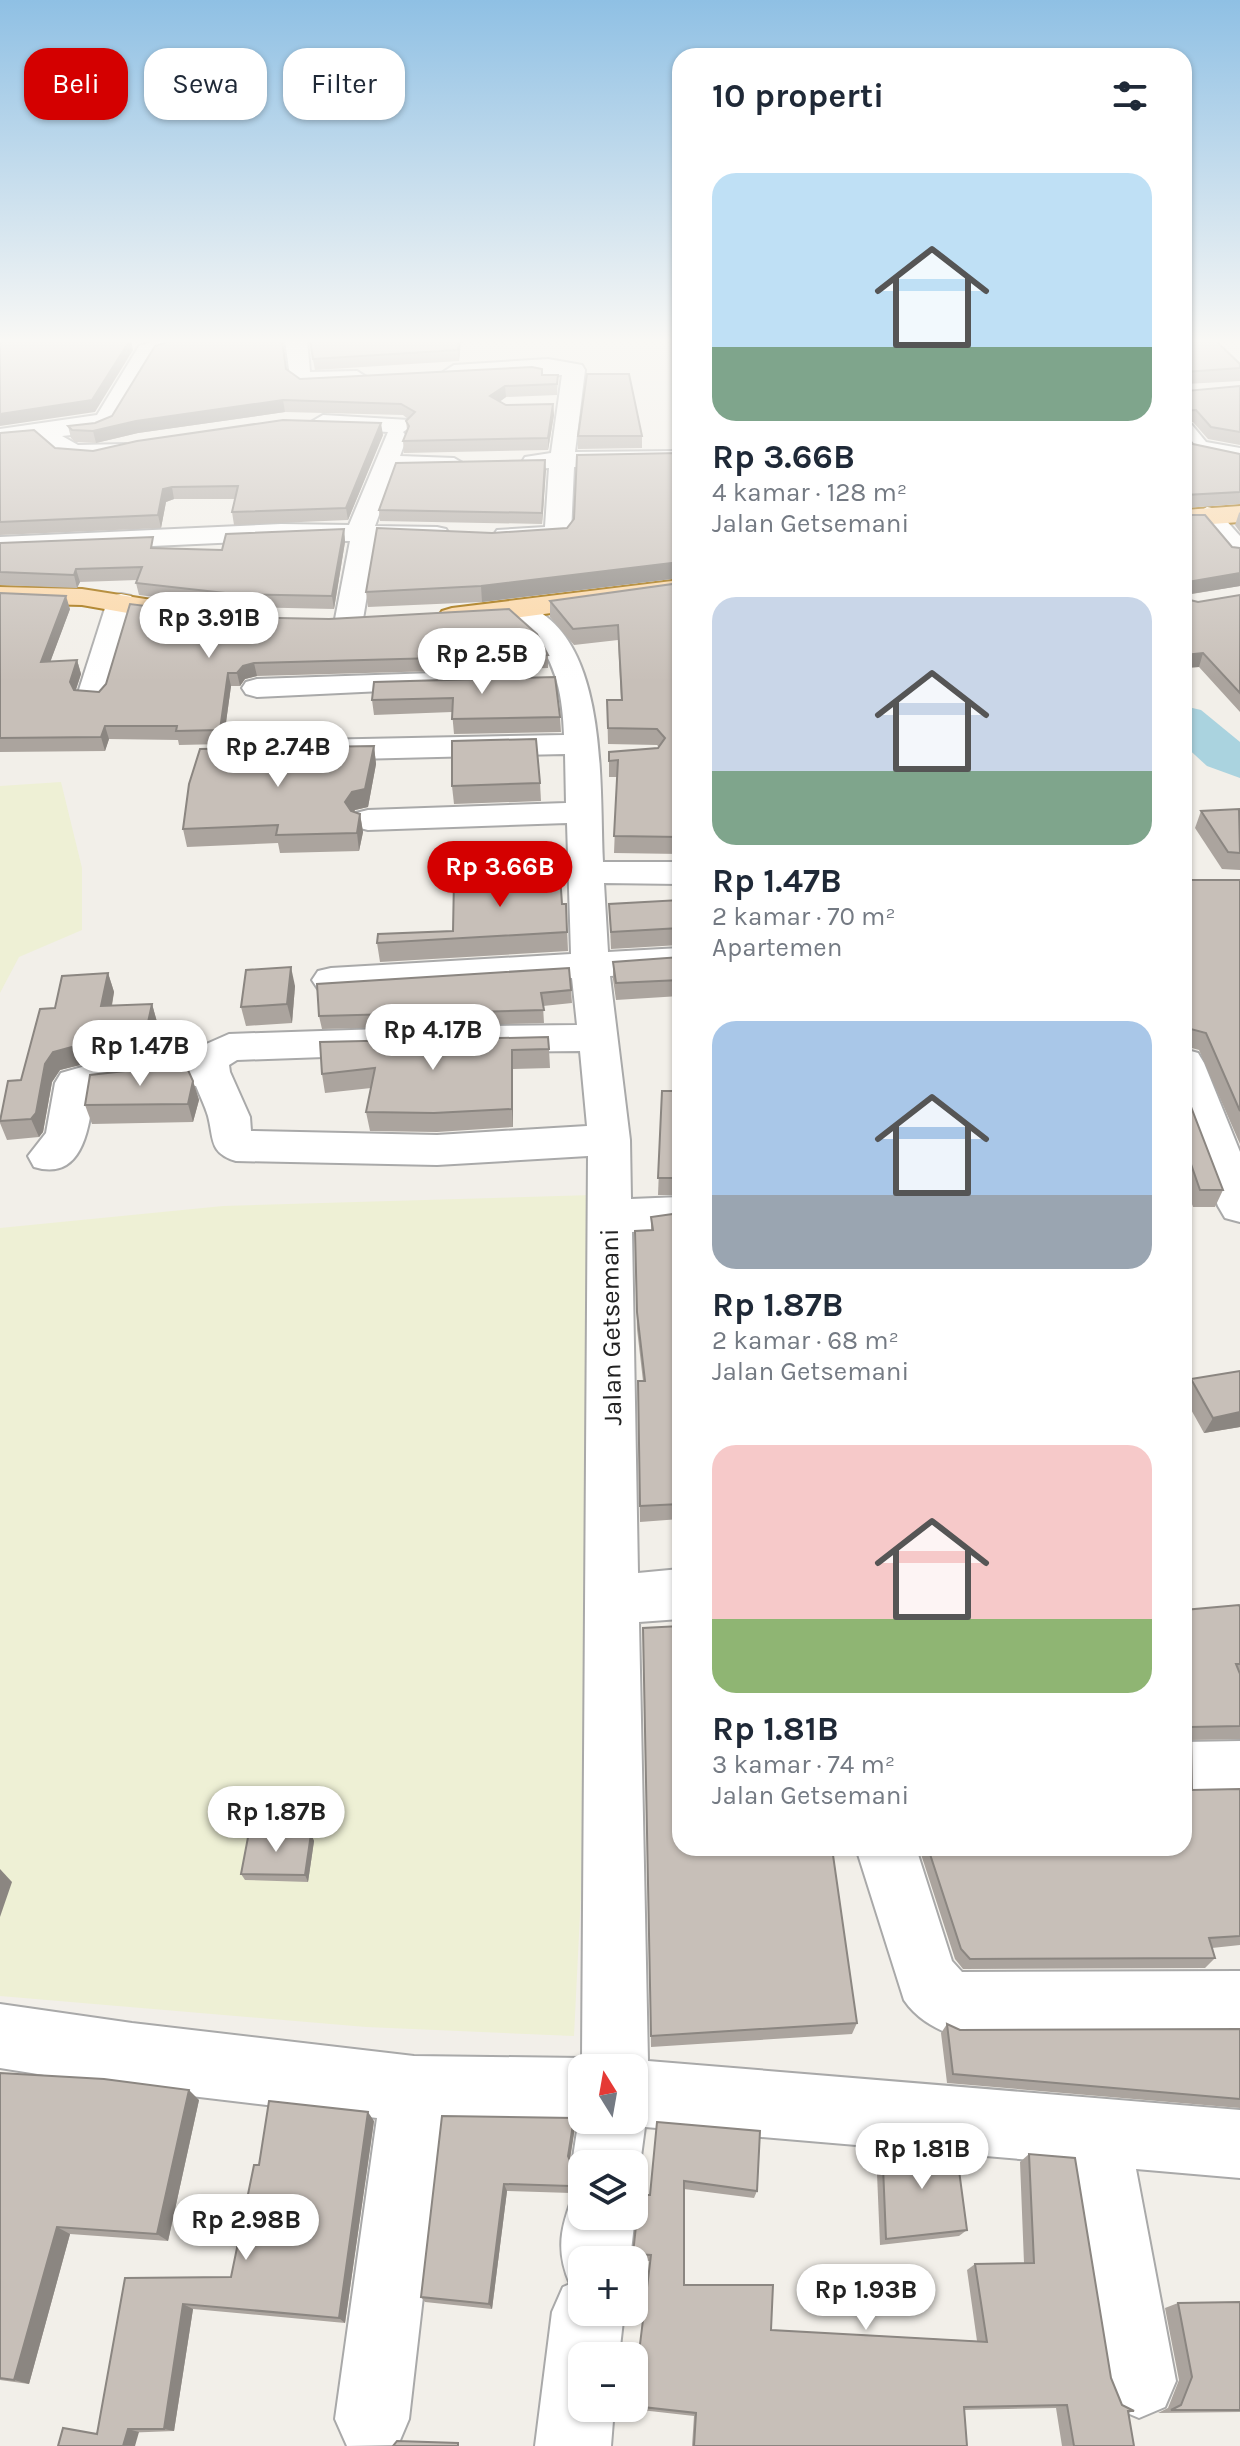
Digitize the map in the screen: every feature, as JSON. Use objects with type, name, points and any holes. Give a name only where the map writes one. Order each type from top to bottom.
[{"type":"main road","points":[[1195,517],[1240,514]]},
{"type":"main road","points":[[419,618],[516,611],[613,593],[672,589]]},
{"type":"main road","points":[[0,595],[44,594],[121,602],[222,620]]},
{"type":"main road","points":[[319,619],[363,618]]},
{"type":"street","points":[[363,618],[363,541],[360,531],[391,454]]},
{"type":"street","points":[[0,545],[360,531],[470,536],[558,534],[563,454]]},
{"type":"street","points":[[509,463],[672,458]]},
{"type":"street","points":[[388,463],[480,464]]},
{"type":"street","points":[[1195,517],[1240,552]]},
{"type":"street","points":[[92,696],[121,602]]},
{"type":"street","name":"Jalan Getsemani","points":[[516,611],[540,626],[553,641],[557,680],[579,710],[589,752],[583,812],[590,966],[609,1140],[615,2054]]},
{"type":"street","points":[[257,688],[464,682]]},
{"type":"street","points":[[303,750],[589,752]]},
{"type":"street","points":[[368,820],[583,812]]},
{"type":"street","points":[[587,872],[672,873]]},
{"type":"street","points":[[331,980],[672,961]]},
{"type":"street","points":[[600,1038],[229,1047],[209,1059],[210,1072],[229,1117],[231,1140],[236,1146],[437,1150],[609,1140]]},
{"type":"street","points":[[49,1156],[66,1139],[75,1083],[80,1079],[156,1072],[210,1072]]},
{"type":"street","points":[[1192,1084],[1240,1206]]},
{"type":"street","points":[[610,1217],[672,1213]]},
{"type":"street","points":[[614,1584],[672,1567]]},
{"type":"street","points":[[614,1584],[672,1593]]},
{"type":"street","points":[[1192,1771],[1240,1770]]},
{"type":"street","points":[[888,1856],[926,1978],[936,1992],[954,2004],[1240,2003]]},
{"type":"street","points":[[0,2036],[132,2056],[414,2089],[568,2091]]},
{"type":"street","points":[[372,2419],[414,2089]]},
{"type":"street","points":[[648,2094],[1240,2144]]},
{"type":"street","points":[[1096,2132],[1139,2381]]},
{"type":"street","points":[[573,2446],[576,2422]]},
{"type":"green space","points":[[61,782],[82,868],[82,930],[19,957],[0,993],[0,786]]},
{"type":"green space","points":[[593,1195],[597,1570],[574,2036],[366,2027],[0,1996],[0,1228],[223,1206]]},
{"type":"building","points":[[0,454],[368,454],[346,508],[232,512],[238,486],[172,487],[163,489],[158,515],[0,522]]},
{"type":"building","points":[[672,454],[672,563],[481,586],[366,592],[377,528],[492,533],[567,528],[574,519],[577,455]]},
{"type":"building","points":[[1192,454],[1240,454],[1240,492],[1192,495]]},
{"type":"building","points":[[545,460],[542,513],[379,510],[396,463]]},
{"type":"building","points":[[1192,515],[1205,515],[1232,547],[1240,548],[1240,573],[1192,581]]},
{"type":"building","points":[[344,529],[332,596],[234,594],[136,583],[142,567],[76,569],[74,575],[0,572],[0,543],[153,537],[151,548],[222,550],[226,534]]},
{"type":"building","points":[[672,584],[672,837],[614,836],[618,760],[609,761],[609,752],[658,748],[665,738],[657,729],[608,728],[607,700],[622,700],[618,625],[573,629],[550,601]]},
{"type":"building","points":[[0,593],[66,596],[41,662],[77,660],[70,682],[74,690],[99,692],[106,684],[130,604],[233,617],[329,619],[509,609],[537,634],[548,655],[254,663],[243,666],[237,673],[228,673],[220,730],[176,731],[177,726],[105,726],[101,737],[0,738]]},
{"type":"building","points":[[1240,595],[1240,693],[1203,653],[1192,654],[1192,600]]},
{"type":"building","points":[[555,677],[560,717],[452,719],[453,698],[372,700],[374,682]]},
{"type":"building","points":[[536,739],[540,783],[452,786],[452,741]]},
{"type":"building","points":[[374,746],[365,789],[352,792],[345,802],[351,811],[360,814],[357,833],[276,835],[278,825],[183,829],[189,784],[200,749]]},
{"type":"building","points":[[1239,809],[1240,853],[1228,852],[1201,811]]},
{"type":"building","points":[[560,875],[562,904],[566,904],[567,932],[377,943],[378,934],[453,931],[454,879]]},
{"type":"building","points":[[1192,880],[1240,880],[1240,1111],[1206,1033],[1192,1029]]},
{"type":"building","points":[[672,900],[672,928],[611,932],[609,904]]},
{"type":"building","points":[[672,958],[672,980],[616,983],[613,962]]},
{"type":"building","points":[[291,967],[287,1004],[241,1007],[246,970]]},
{"type":"building","points":[[569,968],[571,990],[541,993],[544,1010],[319,1016],[317,984]]},
{"type":"building","points":[[108,973],[101,1006],[152,1004],[145,1036],[101,1039],[53,1052],[45,1064],[36,1113],[31,1119],[0,1121],[8,1081],[21,1080],[40,1009],[55,1008],[62,976]]},
{"type":"building","points":[[548,1037],[549,1049],[512,1050],[512,1109],[366,1112],[375,1068],[322,1074],[320,1042]]},
{"type":"building","points":[[134,1070],[188,1070],[193,1081],[188,1104],[85,1105],[90,1075]]},
{"type":"building","points":[[662,1091],[672,1091],[672,1178],[658,1178]]},
{"type":"building","points":[[1192,1109],[1223,1190],[1200,1190],[1192,1167]]},
{"type":"building","points":[[672,1214],[672,1504],[640,1506],[638,1381],[645,1381],[637,1312],[635,1231],[653,1230],[651,1217]]},
{"type":"building","points":[[1240,1371],[1240,1412],[1213,1418],[1192,1379]]},
{"type":"building","points":[[1240,1607],[1240,1664],[1236,1664],[1240,1674],[1240,1726],[1192,1727],[1192,1609]]},
{"type":"building","points":[[672,1626],[672,1856],[833,1856],[857,2023],[651,2036],[643,1628]]},
{"type":"building","points":[[1240,1789],[1240,1936],[1209,1938],[1215,1958],[970,1959],[961,1949],[931,1856],[1192,1856],[1192,1790]]},
{"type":"building","points":[[249,1832],[311,1834],[305,1875],[241,1874]]},
{"type":"building","points":[[947,2024],[960,2030],[1240,2029],[1240,2099],[953,2074]]},
{"type":"building","points":[[0,2073],[104,2079],[189,2090],[157,2234],[57,2227],[14,2380],[0,2378]]},
{"type":"building","points":[[269,2101],[368,2112],[339,2318],[183,2304],[164,2429],[128,2429],[123,2446],[58,2446],[63,2428],[97,2434],[125,2278],[231,2277],[254,2165],[259,2165]]},
{"type":"building","points":[[442,2116],[568,2118],[568,2134],[571,2134],[568,2186],[504,2184],[489,2304],[421,2297]]},
{"type":"building","points":[[657,2122],[760,2131],[757,2191],[684,2181],[684,2285],[773,2285],[771,2330],[987,2342],[975,2264],[1034,2263],[1029,2154],[1075,2158],[1111,2378],[1122,2405],[1134,2411],[1128,2411],[1134,2446],[1074,2446],[1067,2405],[964,2407],[967,2446],[694,2446],[696,2413],[648,2408],[648,2342],[640,2342],[642,2326],[648,2326],[651,2255],[648,2255],[648,2246],[634,2246],[636,2230],[648,2230]]},
{"type":"building","points":[[882,2142],[956,2148],[967,2230],[886,2239]]},
{"type":"building","points":[[1240,2302],[1240,2410],[1171,2410],[1181,2405],[1192,2377],[1178,2303]]},
{"type":"building","points":[[397,2441],[458,2443],[458,2446],[393,2446]]},
{"type":"waterway","points":[[1192,727],[1225,755],[1240,763]]}]
